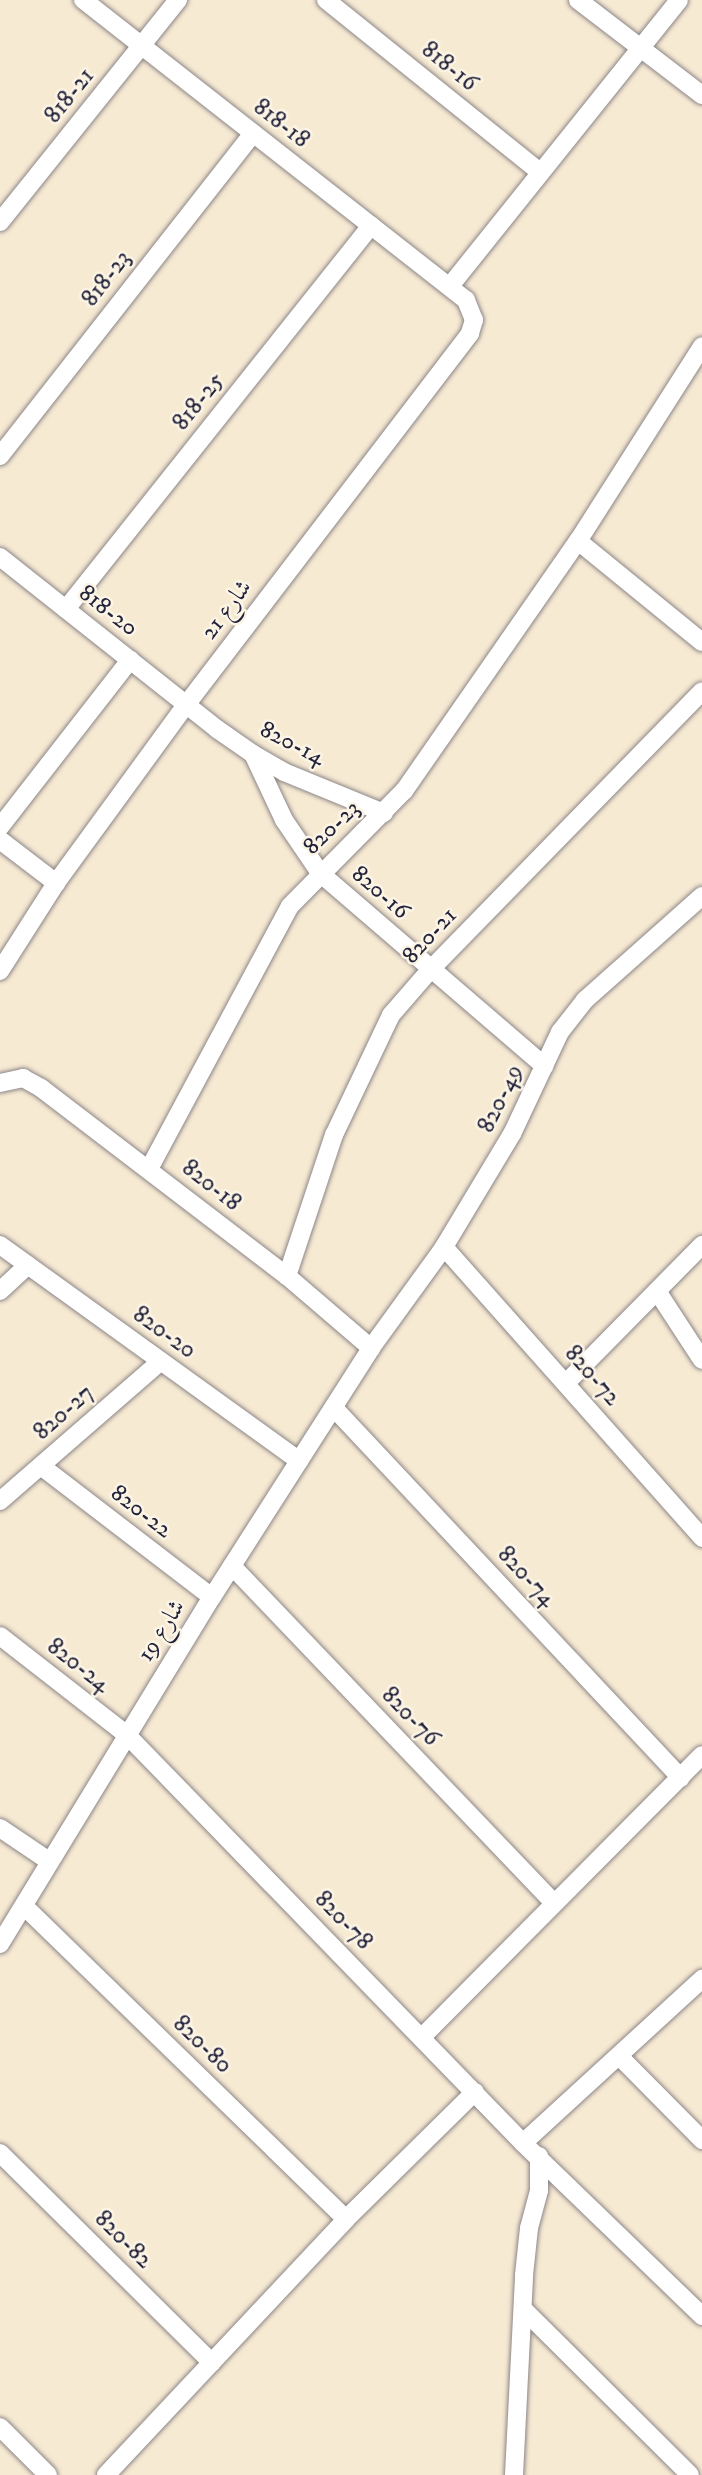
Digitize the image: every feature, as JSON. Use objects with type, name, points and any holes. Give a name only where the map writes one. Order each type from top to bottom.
[{"type":"street","name":"818-18","points":[[83,0],[450,286]]},
{"type":"street","name":"818-21","points":[[0,222],[178,0]]},
{"type":"street","name":"818-16","points":[[326,0],[540,172]]},
{"type":"street","points":[[578,0],[702,96]]},
{"type":"street","points":[[450,286],[679,0]]},
{"type":"street","name":"818-23","points":[[0,456],[253,133]]},
{"type":"street","name":"818-25","points":[[66,609],[371,225]]},
{"type":"street","name":"شارع 21","points":[[0,971],[56,883],[186,705],[470,333],[473,312],[466,300],[450,286]]},
{"type":"street","name":"820-23","points":[[149,1169],[283,916],[320,873],[384,813],[409,785],[578,541],[702,346]]},
{"type":"street","points":[[578,541],[702,642]]},
{"type":"street","name":"818-20","points":[[2,563],[66,609],[186,705]]},
{"type":"street","points":[[0,827],[130,660]]},
{"type":"street","name":"820-21","points":[[287,1276],[334,1135],[391,1015],[431,969],[702,691]]},
{"type":"street","name":"820-14","points":[[186,705],[253,754],[284,772],[384,813]]},
{"type":"street","name":"820-16","points":[[253,754],[284,820],[320,873],[544,1066]]},
{"type":"street","points":[[0,840],[56,883]]},
{"type":"street","name":"820-49","points":[[370,1348],[444,1247],[512,1134],[560,1032],[584,1000],[702,896]]},
{"type":"street","name":"820-18","points":[[6,1081],[32,1082],[287,1276],[370,1348]]},
{"type":"street","name":"820-20","points":[[0,1245],[299,1461]]},
{"type":"street","points":[[566,1383],[702,1245]]},
{"type":"street","name":"820-72","points":[[444,1247],[702,1538]]},
{"type":"street","points":[[0,1291],[28,1265]]},
{"type":"street","points":[[657,1291],[702,1360]]},
{"type":"street","name":"شارع 19","points":[[0,1944],[126,1734],[370,1348]]},
{"type":"street","name":"820-27","points":[[0,1501],[161,1361]]},
{"type":"street","name":"820-74","points":[[334,1408],[681,1778]]},
{"type":"street","name":"820-22","points":[[41,1466],[212,1597]]},
{"type":"street","name":"820-76","points":[[232,1566],[553,1902]]},
{"type":"street","name":"820-24","points":[[0,1636],[126,1734]]},
{"type":"street","name":"820-78","points":[[126,1734],[523,2143],[702,2316]]},
{"type":"street","points":[[422,2037],[553,1902],[702,1755]]},
{"type":"street","points":[[0,1828],[49,1861]]},
{"type":"street","name":"820-80","points":[[24,1906],[346,2219]]},
{"type":"street","points":[[523,2143],[620,2057],[702,1979]]},
{"type":"street","points":[[620,2057],[702,2140]]},
{"type":"street","points":[[106,2475],[346,2219],[475,2092]]},
{"type":"street","name":"820-82","points":[[0,2153],[212,2363]]},
{"type":"street","points":[[520,2471],[523,2309],[529,2228],[538,2190],[539,2156]]},
{"type":"street","points":[[523,2309],[690,2475]]},
{"type":"street","points":[[0,2427],[48,2475]]}]
